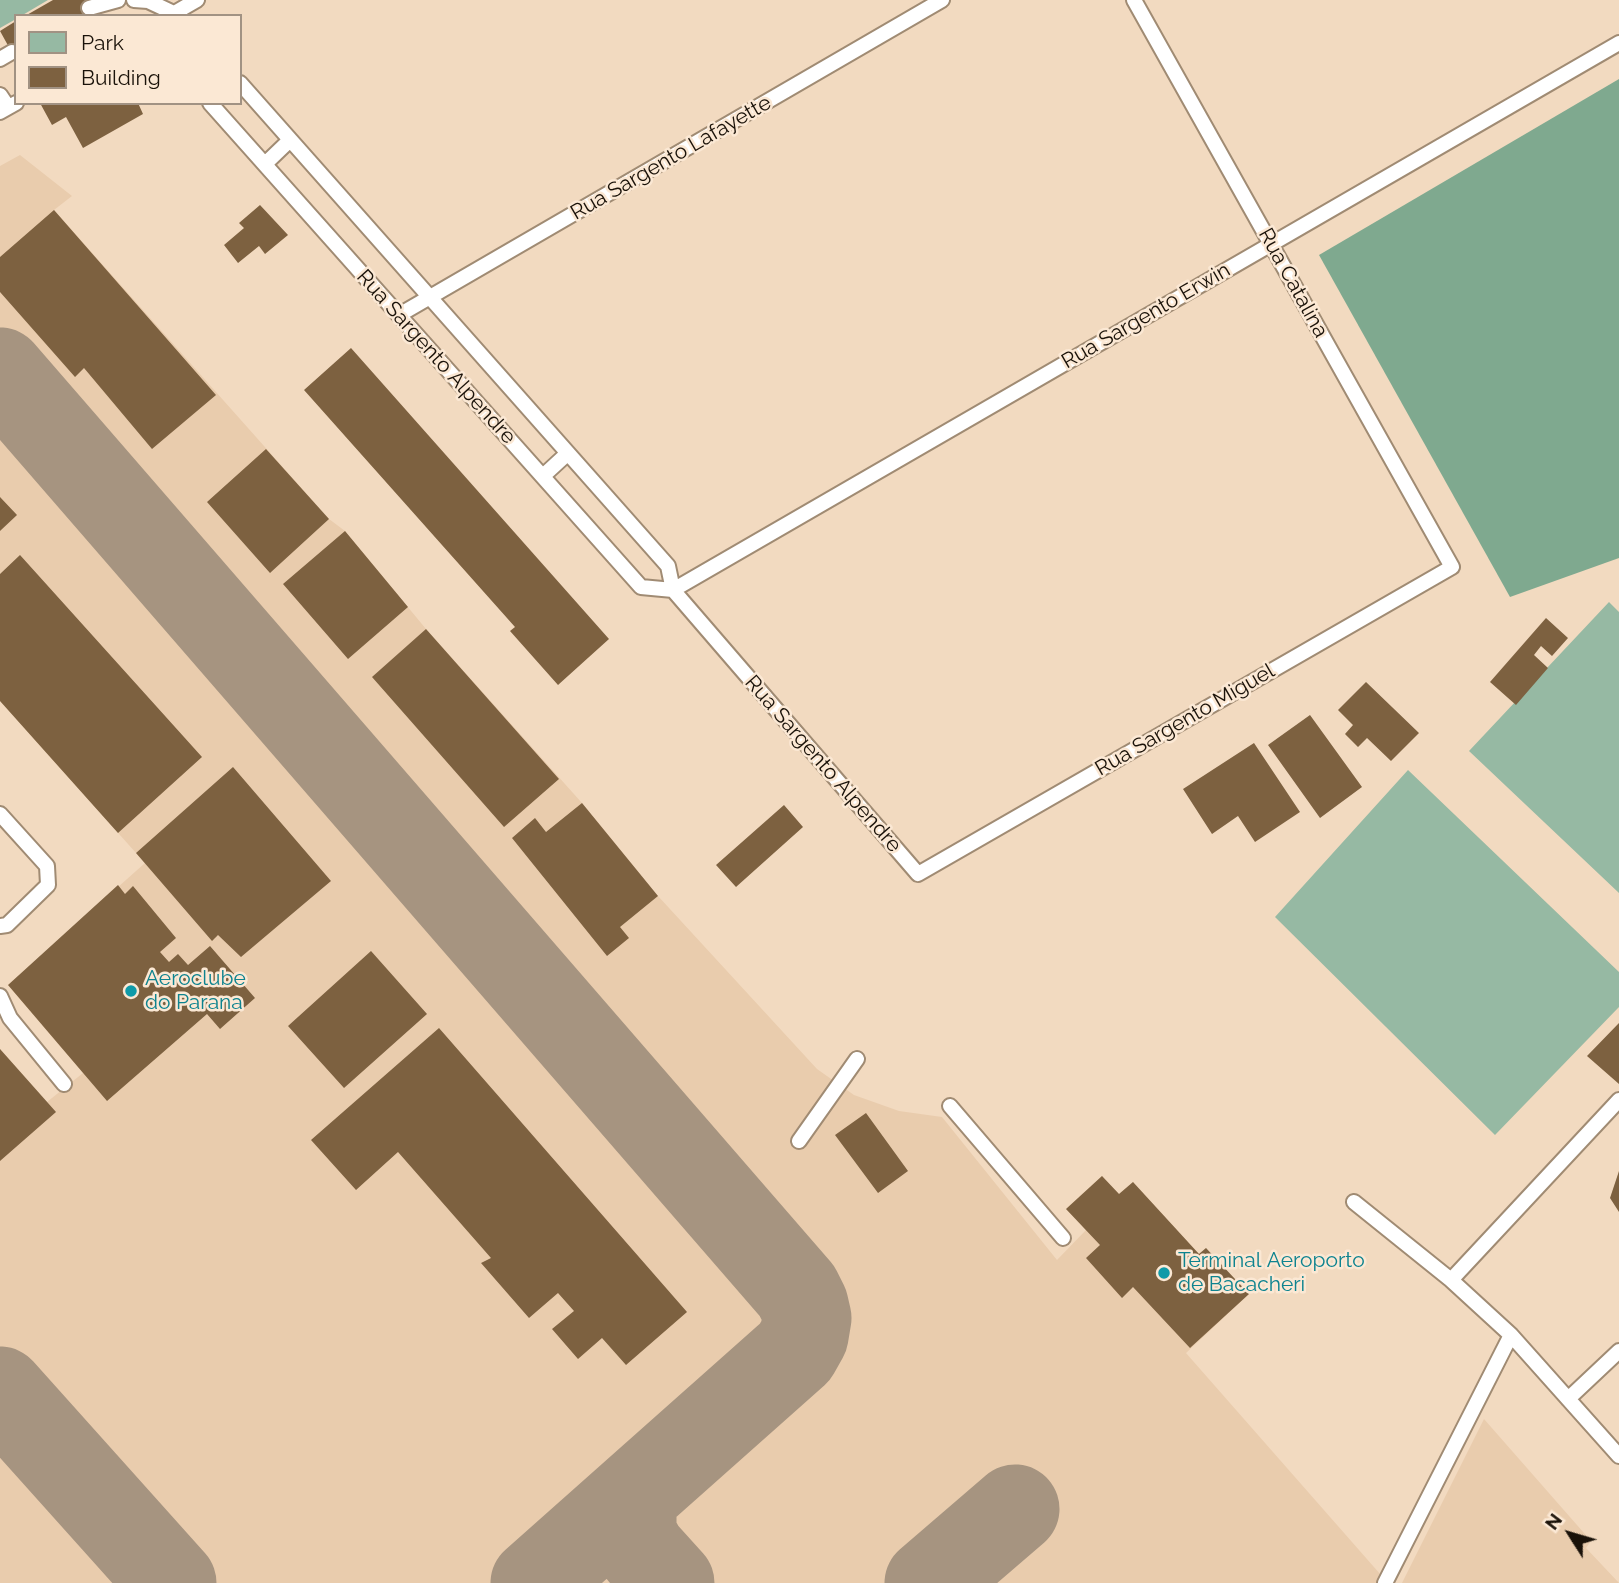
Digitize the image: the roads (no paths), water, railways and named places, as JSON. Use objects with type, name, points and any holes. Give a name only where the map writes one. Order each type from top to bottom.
[{"type":"lane","points":[[89,8],[118,0]]},
{"type":"lane","points":[[134,0],[148,1],[175,14],[197,0]]},
{"type":"lane","name":"Rua Sargento Lafayette","points":[[399,315],[942,0]]},
{"type":"lane","name":"Rua Catalina","points":[[1133,0],[1451,567]]},
{"type":"lane","name":"Rua Sargento Erwin","points":[[673,590],[1619,43]]},
{"type":"lane","name":"Rua Sargento Alpendre","points":[[242,85],[668,566],[673,590],[918,874]]},
{"type":"lane","name":"Rua Sargento Alpendre","points":[[212,105],[641,587],[673,590]]},
{"type":"lane","points":[[265,164],[290,140]]},
{"type":"lane","points":[[543,476],[568,453]]},
{"type":"lane","name":"Rua Sargento Miguel","points":[[918,874],[1451,567]]},
{"type":"lane","points":[[0,814],[47,866],[48,885],[7,925],[0,926]]},
{"type":"lane","points":[[0,996],[9,1018],[64,1084]]},
{"type":"lane","points":[[799,1141],[857,1059]]},
{"type":"lane","points":[[1451,1280],[1619,1100]]},
{"type":"lane","points":[[950,1106],[1063,1238]]},
{"type":"lane","points":[[1354,1202],[1451,1280],[1511,1335],[1619,1456]]},
{"type":"lane","points":[[1385,1583],[1511,1335]]},
{"type":"lane","points":[[1568,1399],[1617,1358]]},
{"type":"place","name":"Aeroclube do Parana","points":[[131,991]]},
{"type":"place","name":"Terminal Aeroporto de Bacacheri","points":[[1164,1273]]}]
